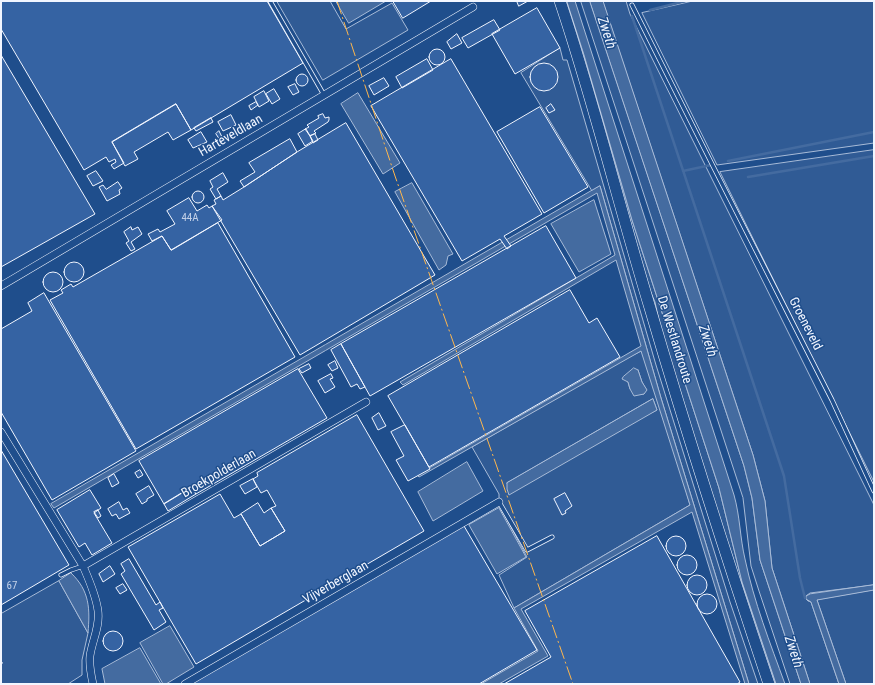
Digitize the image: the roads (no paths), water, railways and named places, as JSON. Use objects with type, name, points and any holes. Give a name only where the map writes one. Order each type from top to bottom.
[{"type":"main road","name":"De Westlandroute","points":[[553,1],[570,53],[643,309],[698,492],[761,684]]},
{"type":"main road","name":"De Westlandroute","points":[[560,1],[578,57],[649,307],[768,684]]},
{"type":"street","name":"Harteveldlaan","points":[[1,286],[473,7]]},
{"type":"street","name":"Broekpolderlaan","points":[[83,566],[366,402]]},
{"type":"street","points":[[1,432],[83,566],[92,588],[98,611],[97,629],[90,655],[90,673],[93,684]]},
{"type":"street","name":"Vijverberglaan","points":[[185,684],[500,502]]},
{"type":"lane","points":[[270,1],[324,95]]},
{"type":"lane","name":"Groeneveld","points":[[632,5],[829,393],[874,491]]},
{"type":"lane","points":[[500,502],[527,550],[552,537]]},
{"type":"lane","points":[[61,575],[83,566]]},
{"type":"water","points":[[336,1],[386,1],[349,23]]},
{"type":"water","points":[[567,1],[575,1],[734,495],[738,511],[743,551],[753,591],[785,684],[776,684],[742,582],[719,488],[632,220]]},
{"type":"water","name":"Zweth","points":[[590,1],[603,1],[753,455],[765,501],[772,568],[810,684],[801,684],[760,560],[752,498],[744,466]]},
{"type":"water","points":[[358,93],[400,163],[383,174],[341,104]]},
{"type":"water","points":[[412,183],[453,254],[448,256],[446,265],[439,270],[395,192]]},
{"type":"water","points":[[600,186],[661,398],[749,684],[745,684],[692,512],[521,609],[548,656],[499,684],[481,684],[538,651],[514,608],[690,505],[641,351],[419,477],[417,475],[641,346],[616,260],[403,385],[400,382],[615,255],[597,193],[54,508],[51,504]]},
{"type":"water","points":[[594,200],[611,254],[579,272],[551,224]]},
{"type":"water","points":[[634,368],[638,370],[642,382],[647,390],[644,394],[634,396],[628,382],[622,379]]},
{"type":"water","points":[[653,399],[657,410],[509,495],[507,483]]},
{"type":"water","points":[[467,462],[483,491],[433,521],[418,492]]},
{"type":"water","points":[[499,508],[526,557],[497,574],[469,525]]},
{"type":"water","points":[[71,573],[82,587],[89,608],[88,633],[59,581]]},
{"type":"water","points":[[874,585],[874,590],[817,600],[846,684],[839,684],[811,602],[806,599],[806,596],[810,594]]},
{"type":"water","points":[[170,626],[194,667],[166,684],[163,684],[140,643]]},
{"type":"water","points":[[140,648],[161,684],[105,684],[102,669]]},
{"type":"waterway","points":[[650,10],[685,1]]},
{"type":"waterway","points":[[632,16],[784,476],[800,578],[805,598]]},
{"type":"waterway","points":[[728,161],[874,132]]},
{"type":"waterway","points":[[748,177],[874,156]]},
{"type":"waterway","points":[[683,171],[711,165]]}]
